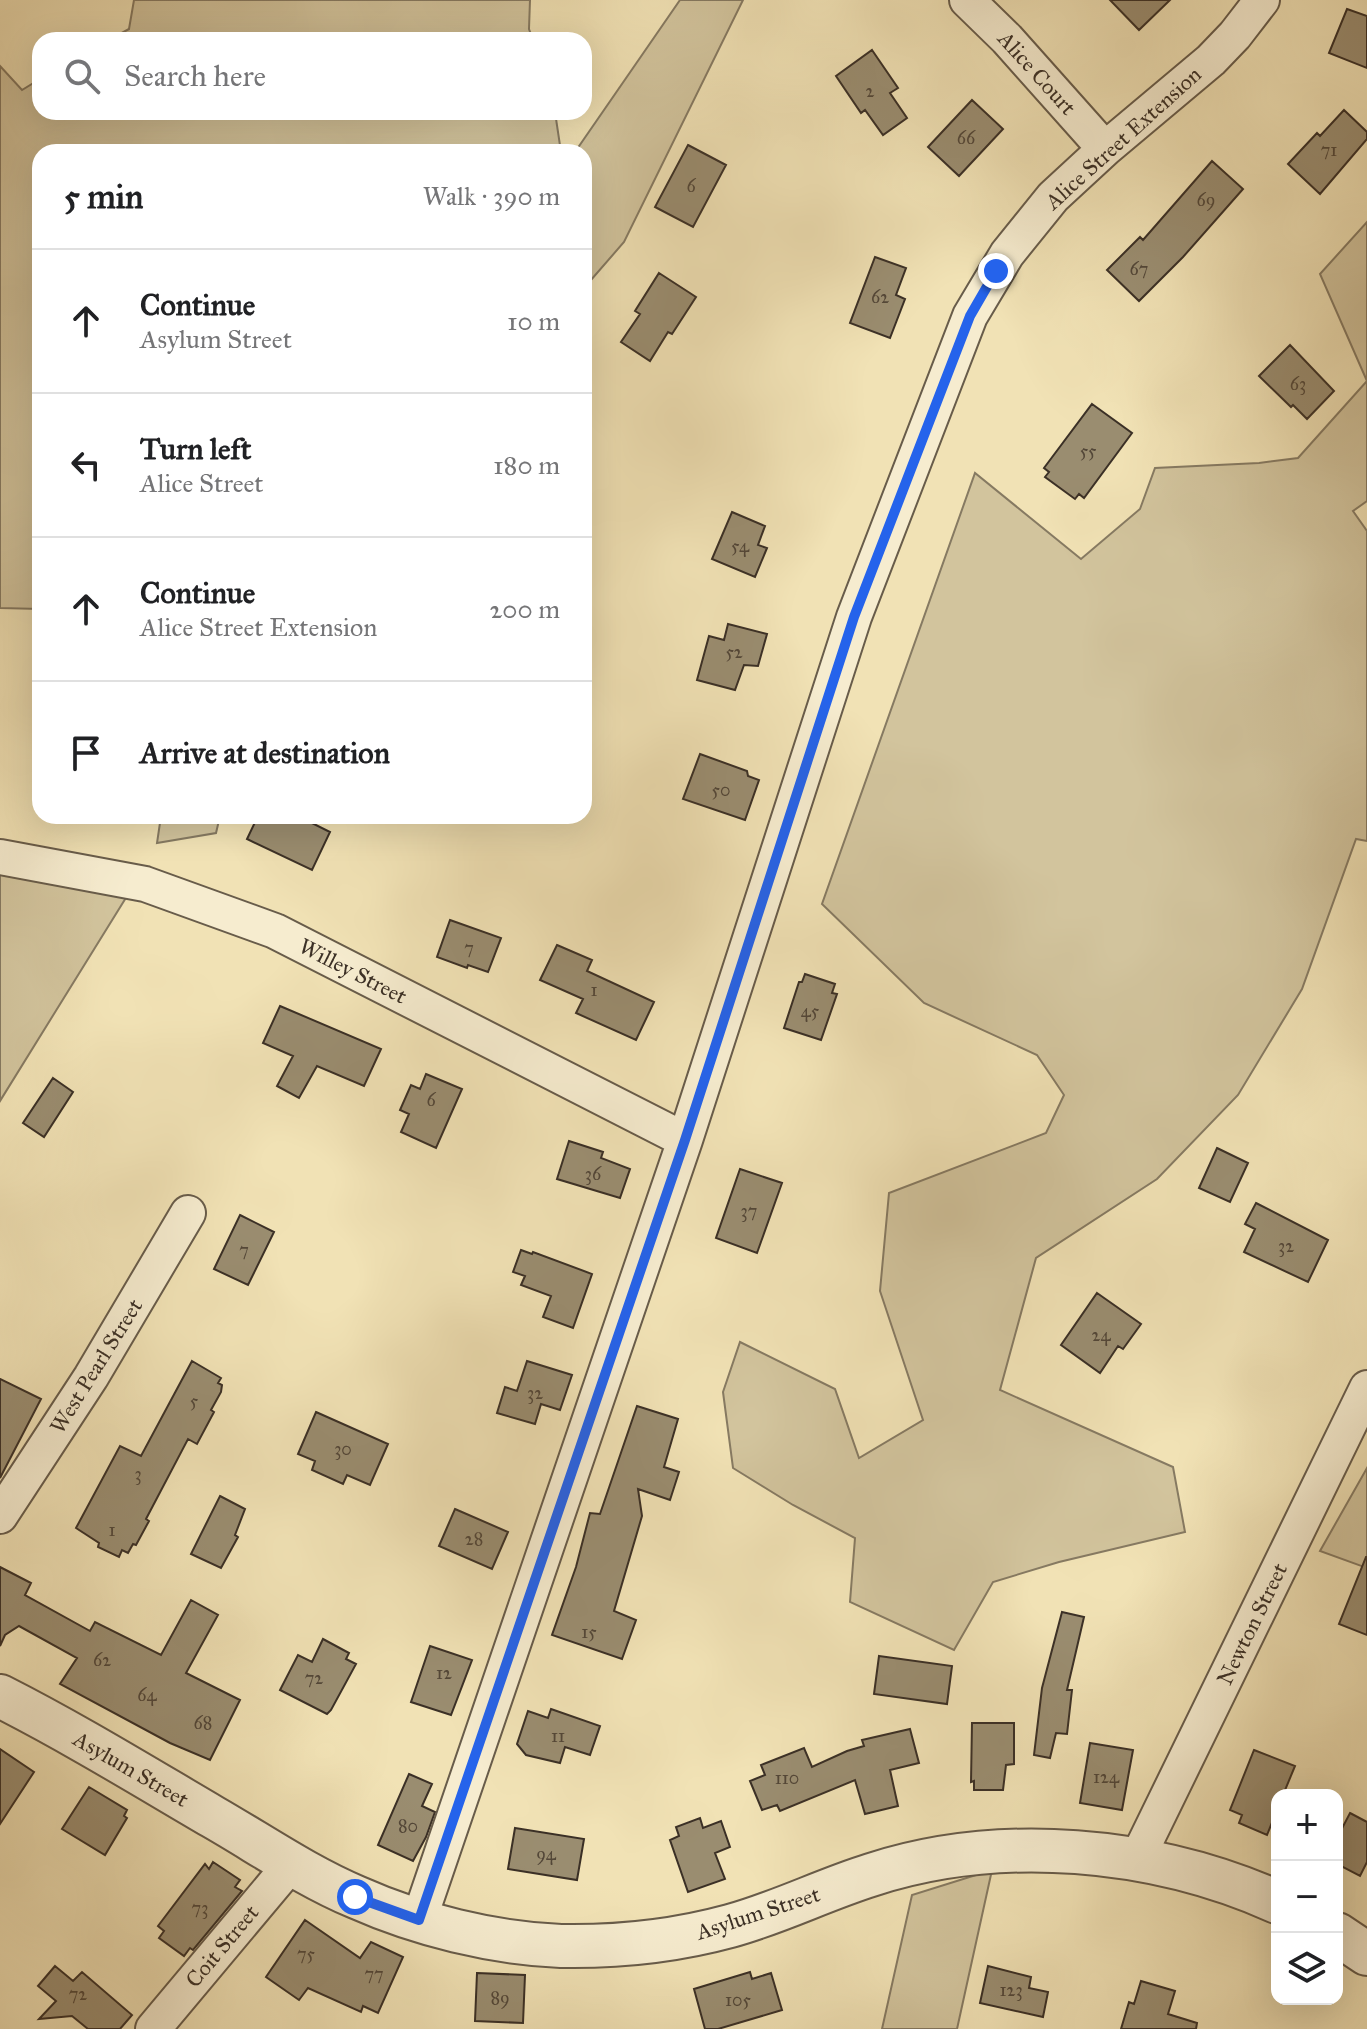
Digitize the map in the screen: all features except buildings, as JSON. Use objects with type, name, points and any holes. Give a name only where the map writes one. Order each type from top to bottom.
[{"type":"street","name":"Alice Court","points":[[967,0],[1007,39],[1105,149]]},
{"type":"street","name":"Alice Street Extension","points":[[419,1920],[685,1140],[854,617],[970,316],[1007,254],[1053,197],[1211,60],[1262,0]]},
{"type":"street","name":"Willey Street","points":[[0,857],[145,884],[275,931],[685,1140]]},
{"type":"street","name":"West Pearl Street","points":[[0,1516],[91,1377],[188,1213]]},
{"type":"street","name":"Newton Street","points":[[1137,1859],[1367,1388]]},
{"type":"street","name":"Asylum Street","points":[[0,1696],[62,1728],[355,1897],[419,1920],[518,1942],[560,1946],[620,1945],[677,1938],[731,1926],[871,1875],[929,1859],[996,1852],[1137,1859],[1187,1870],[1271,1900]]},
{"type":"street","name":"Coit Street","points":[[153,2029],[292,1863]]},
{"type":"street","points":[[1343,1938],[1367,1954]]},
{"type":"shaded area","points":[[134,0],[530,0],[530,32],[124,32],[129,29]]},
{"type":"shaded area","points":[[680,0],[743,0],[624,242],[592,279],[592,144],[581,144]]},
{"type":"shaded area","points":[[0,66],[22,90],[32,84],[32,120],[556,120],[560,144],[32,144],[32,609],[0,608]]},
{"type":"shaded area","points":[[1367,222],[1367,381],[1320,274]]},
{"type":"shaded area","points":[[1367,381],[1367,501],[1353,511],[1367,531],[1367,841],[1356,839],[1302,989],[1238,1095],[1157,1179],[1036,1258],[1000,1390],[1173,1467],[1185,1532],[1059,1562],[993,1582],[954,1650],[850,1602],[855,1538],[733,1468],[723,1392],[740,1342],[835,1389],[859,1458],[923,1420],[880,1291],[889,1193],[1046,1133],[1064,1095],[1037,1055],[924,1003],[822,904],[975,473],[1081,559],[1140,509],[1155,468],[1298,458]]},
{"type":"shaded area","points":[[160,824],[218,824],[216,833],[157,843]]},
{"type":"shaded area","points":[[0,870],[132,888],[0,1101]]},
{"type":"shaded area","points":[[1367,1468],[1367,1568],[1320,1551]]},
{"type":"shaded area","points":[[992,1870],[957,2029],[882,2029],[912,1895]]},
{"type":"route","points":[[355,1897],[419,1920],[685,1140],[854,617],[970,316],[996,271]]}]
